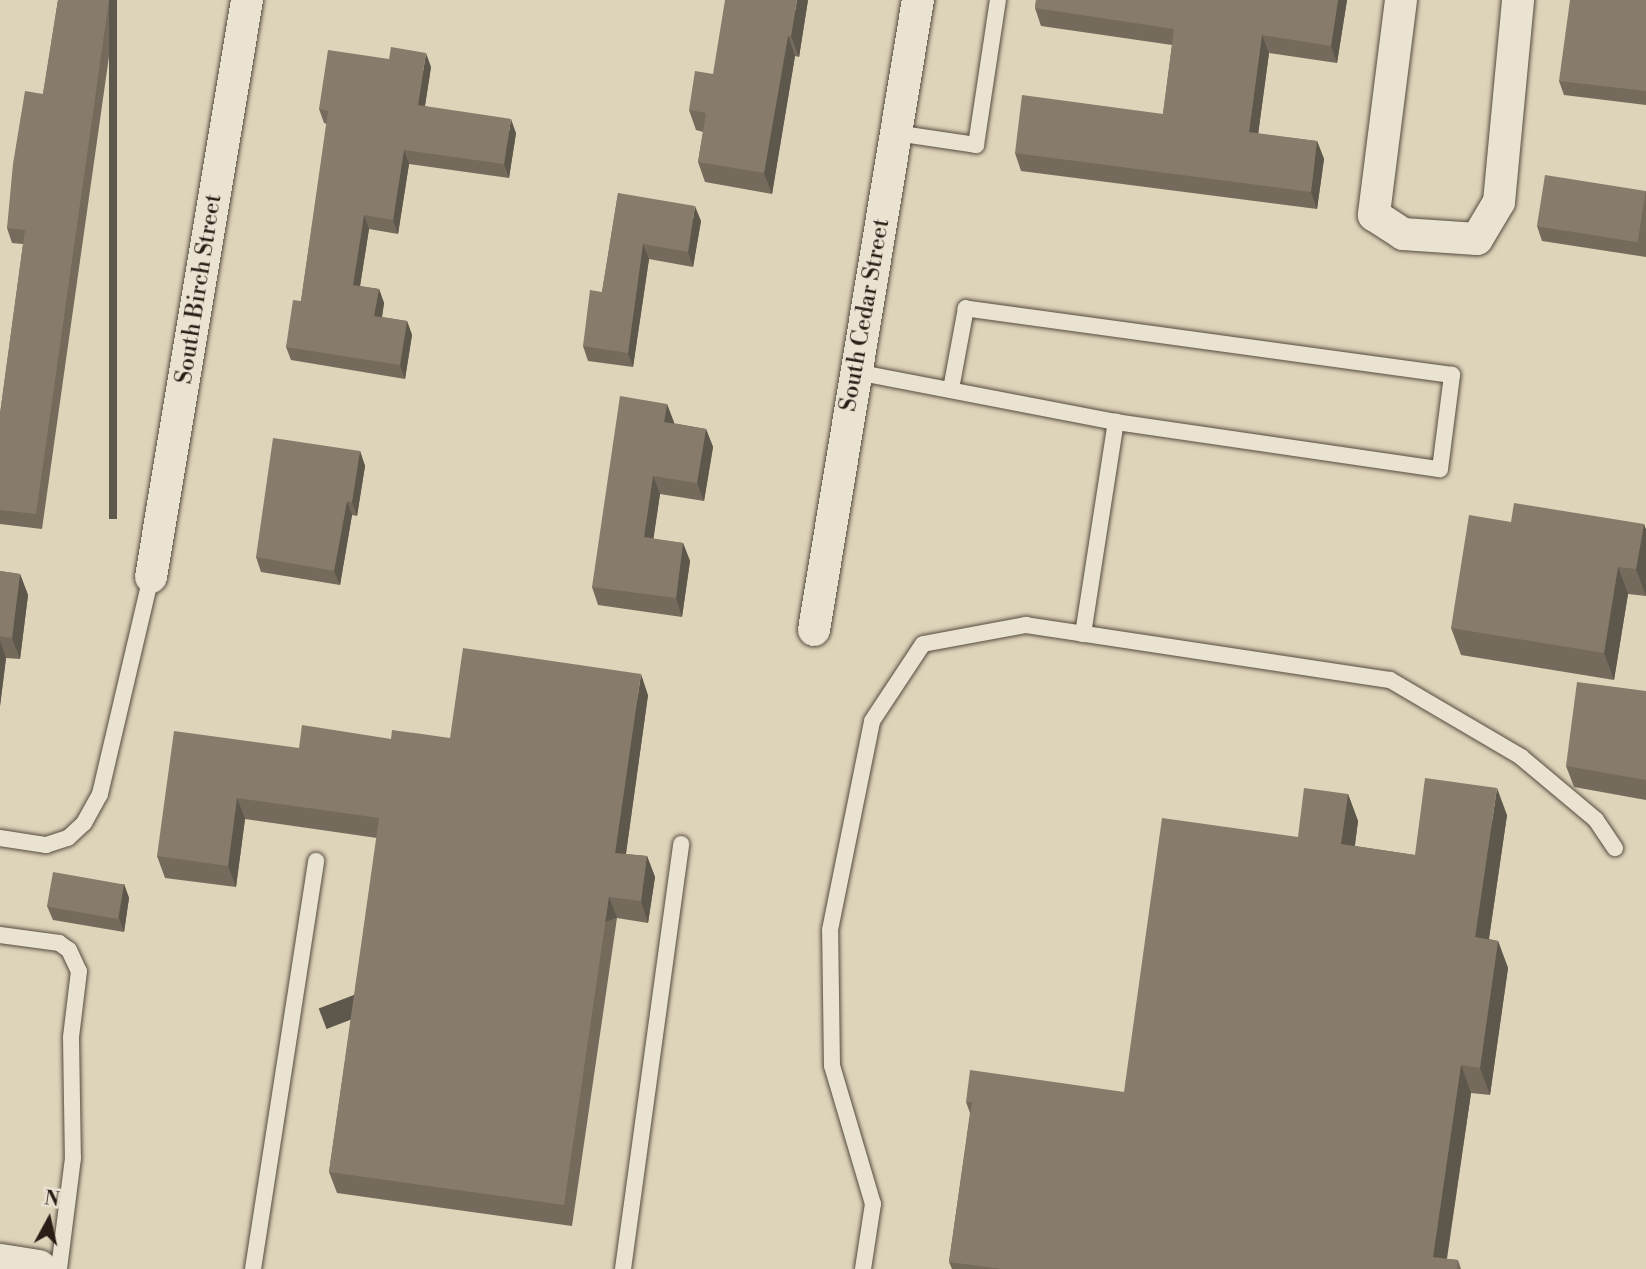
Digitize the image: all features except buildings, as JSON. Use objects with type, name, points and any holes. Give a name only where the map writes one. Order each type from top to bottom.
[{"type":"street","name":"South Birch Street","points":[[151,577],[247,0]]},
{"type":"street","name":"South Cedar Street","points":[[814,630],[918,0]]},
{"type":"street","points":[[1401,0],[1374,215],[1403,234],[1477,239],[1499,202],[1518,0]]},
{"type":"street","points":[[0,1263],[39,1269]]},
{"type":"lane","points":[[896,134],[976,145],[998,0]]},
{"type":"lane","points":[[856,372],[1116,422],[1440,469],[1452,374],[966,308],[951,390]]},
{"type":"lane","points":[[1083,634],[1116,422]]},
{"type":"lane","points":[[0,838],[46,845],[68,838],[83,823],[100,794],[151,577]]},
{"type":"lane","points":[[863,1269],[873,1204],[832,1066],[830,930],[872,721],[923,644],[1026,625],[1390,680],[1521,757],[1596,820],[1615,848]]},
{"type":"lane","points":[[623,1269],[681,844]]},
{"type":"lane","points":[[253,1269],[316,862]]},
{"type":"lane","points":[[0,935],[59,943],[69,950],[79,971],[71,1037],[73,1158],[59,1269]]}]
